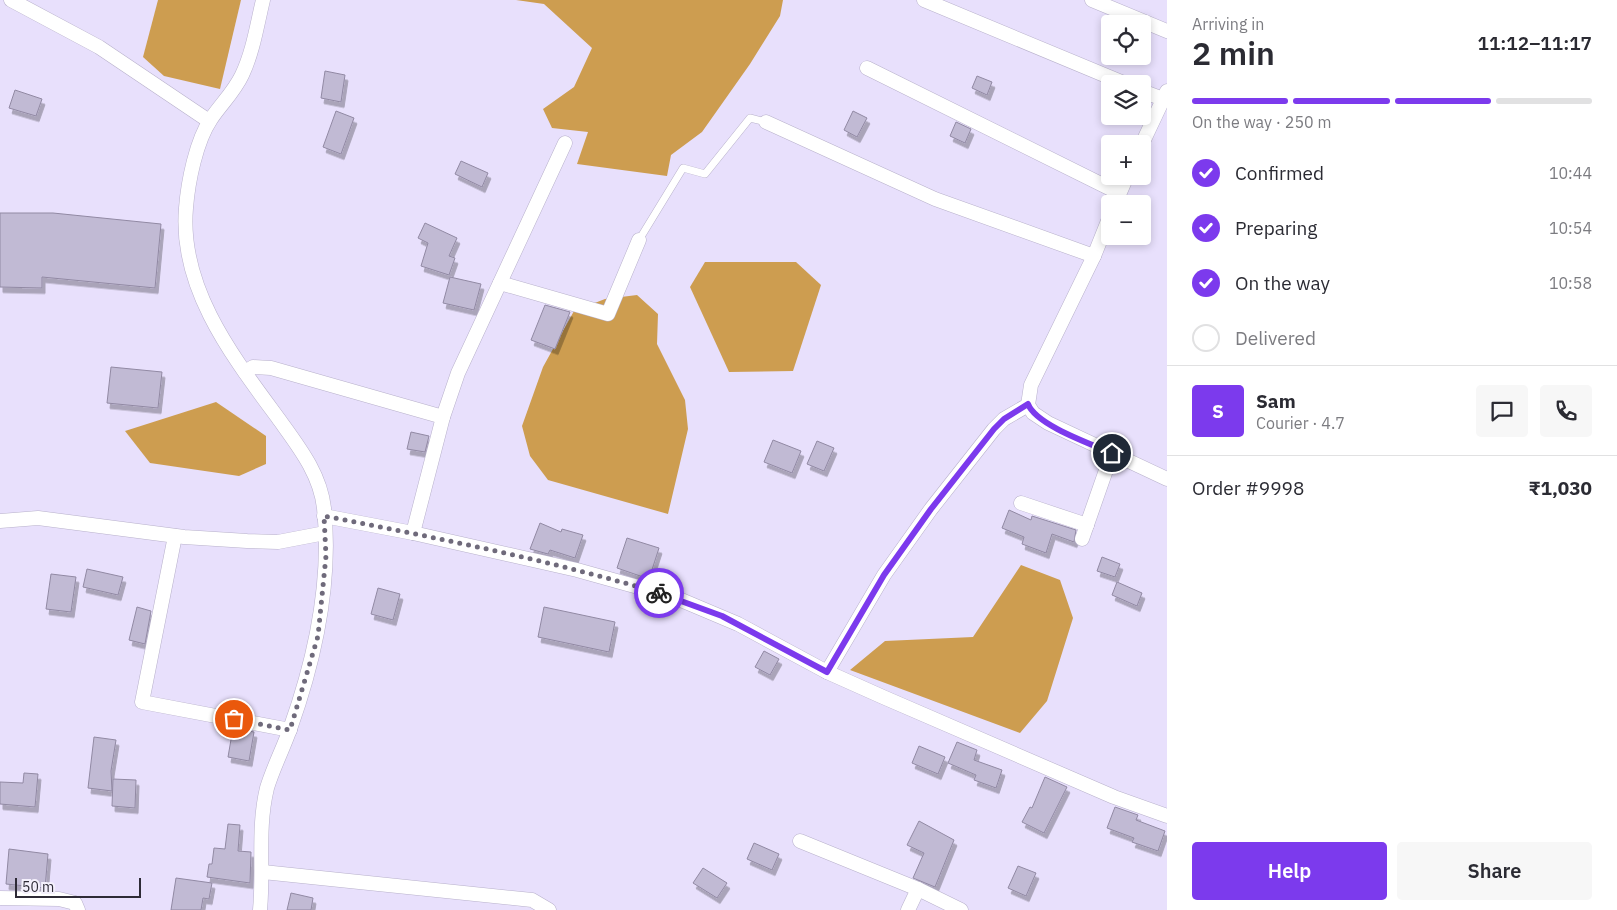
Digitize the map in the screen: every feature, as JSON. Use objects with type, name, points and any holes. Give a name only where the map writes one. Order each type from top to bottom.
[{"type":"street","points":[[11,0],[99,47],[209,121]]},
{"type":"street","points":[[260,910],[263,872],[261,847],[265,800],[273,771],[290,730],[318,636],[326,556],[326,533],[317,480],[310,464],[245,372],[209,315],[202,298],[186,238],[186,207],[192,170],[209,121],[234,90],[243,73],[250,56],[263,0]]},
{"type":"street","points":[[924,0],[1104,75]]},
{"type":"street","points":[[1092,0],[1167,31]]},
{"type":"street","points":[[867,68],[1111,195]]},
{"type":"street","points":[[1146,135],[1165,95],[1151,93]]},
{"type":"street","points":[[766,122],[935,199],[1094,256]]},
{"type":"street","points":[[413,533],[443,417],[458,373],[565,143]]},
{"type":"street","points":[[1101,238],[1036,375],[1029,394],[1028,404],[1033,413],[1048,423],[1167,479]]},
{"type":"street","points":[[500,283],[608,314],[639,240]]},
{"type":"street","points":[[245,372],[253,367],[271,368],[443,417]]},
{"type":"street","points":[[827,672],[884,575],[931,509],[994,429],[1004,419],[1028,404]]},
{"type":"street","points":[[1082,538],[1112,453]]},
{"type":"street","points":[[1021,503],[1087,525]]},
{"type":"street","points":[[324,516],[413,533],[606,578],[674,598],[738,624],[827,672],[1114,797],[1167,816]]},
{"type":"street","points":[[0,521],[38,518],[175,536],[278,542],[326,533]]},
{"type":"street","points":[[175,536],[142,702],[290,730]]},
{"type":"street","points":[[800,841],[961,910]]},
{"type":"street","points":[[263,872],[532,900],[549,910]]},
{"type":"street","points":[[908,910],[918,890]]},
{"type":"street","points":[[0,898],[59,899],[75,903],[78,910]]},
{"type":"lane","points":[[639,240],[683,168],[705,174],[750,118],[766,122]]},
{"type":"shaded area","points":[[158,0],[241,0],[220,89],[164,76],[143,57]]},
{"type":"shaded area","points":[[516,0],[783,0],[780,16],[750,64],[702,132],[671,155],[667,176],[577,164],[588,132],[552,128],[543,109],[574,87],[592,48],[544,4]]},
{"type":"shaded area","points":[[705,262],[796,262],[821,285],[793,371],[729,372],[690,287]]},
{"type":"shaded area","points":[[637,295],[658,314],[657,344],[685,400],[688,429],[668,514],[548,480],[530,456],[522,426],[543,367],[574,311],[605,299]]},
{"type":"shaded area","points":[[216,402],[266,436],[266,464],[239,476],[150,463],[125,431]]},
{"type":"shaded area","points":[[1021,565],[1060,580],[1073,618],[1047,701],[1020,733],[850,670],[885,641],[973,637]]},
{"type":"building","points":[[325,71],[345,75],[341,102],[321,98]]},
{"type":"building","points":[[977,76],[992,82],[987,95],[972,88]]},
{"type":"building","points":[[15,90],[42,99],[36,116],[9,108]]},
{"type":"building","points":[[336,111],[354,118],[341,154],[323,147]]},
{"type":"building","points":[[853,111],[867,118],[857,137],[844,130]]},
{"type":"building","points":[[956,122],[971,129],[965,143],[950,136]]},
{"type":"building","points":[[461,161],[488,173],[482,187],[455,174]]},
{"type":"building","points":[[0,213],[53,213],[161,224],[155,288],[42,277],[42,288],[0,287]]},
{"type":"building","points":[[425,223],[457,238],[449,256],[455,258],[449,275],[421,266],[428,243],[418,238]]},
{"type":"building","points":[[450,277],[481,284],[474,310],[443,303]]},
{"type":"building","points":[[545,305],[570,312],[555,349],[531,340]]},
{"type":"building","points":[[111,367],[162,372],[158,408],[107,403]]},
{"type":"building","points":[[411,432],[429,436],[425,452],[407,449]]},
{"type":"building","points":[[773,440],[801,451],[792,473],[764,462]]},
{"type":"building","points":[[817,441],[834,448],[824,471],[807,464]]},
{"type":"building","points":[[1009,510],[1031,520],[1032,516],[1076,530],[1074,542],[1052,534],[1046,553],[1022,544],[1024,537],[1002,528]]},
{"type":"building","points":[[540,523],[561,532],[562,529],[583,535],[575,558],[550,550],[548,554],[530,549]]},
{"type":"building","points":[[627,538],[659,548],[649,579],[617,568]]},
{"type":"building","points":[[1102,557],[1120,564],[1115,577],[1097,571]]},
{"type":"building","points":[[87,569],[123,577],[118,595],[83,587]]},
{"type":"building","points":[[51,574],[76,577],[71,612],[46,609]]},
{"type":"building","points":[[1117,582],[1142,593],[1137,606],[1112,595]]},
{"type":"building","points":[[378,588],[400,594],[393,620],[371,614]]},
{"type":"building","points":[[137,607],[151,611],[145,644],[129,640]]},
{"type":"building","points":[[544,607],[615,622],[609,652],[538,637]]},
{"type":"building","points":[[764,651],[779,659],[770,675],[755,667]]},
{"type":"building","points":[[233,728],[254,732],[249,761],[228,757]]},
{"type":"building","points":[[94,737],[116,740],[111,771],[112,791],[88,788]]},
{"type":"building","points":[[957,742],[977,750],[974,760],[1002,770],[996,788],[974,780],[976,775],[948,763]]},
{"type":"building","points":[[919,746],[945,757],[938,774],[912,763]]},
{"type":"building","points":[[24,773],[38,774],[35,807],[0,804],[0,782],[23,783]]},
{"type":"building","points":[[1045,777],[1067,787],[1044,833],[1022,822],[1030,807],[1032,808]]},
{"type":"building","points":[[113,779],[136,780],[135,808],[112,806]]},
{"type":"building","points":[[1115,807],[1138,815],[1136,820],[1165,831],[1158,851],[1132,842],[1134,838],[1107,828]]},
{"type":"building","points":[[919,821],[954,840],[935,887],[913,878],[924,853],[907,845]]},
{"type":"building","points":[[228,824],[240,825],[238,851],[251,852],[250,883],[207,877],[209,864],[212,864],[214,848],[225,849]]},
{"type":"building","points":[[754,843],[779,854],[772,870],[747,859]]},
{"type":"building","points":[[9,849],[48,854],[45,888],[6,884]]},
{"type":"building","points":[[1018,866],[1036,873],[1026,896],[1008,888]]},
{"type":"building","points":[[703,868],[727,883],[717,898],[693,883]]},
{"type":"building","points":[[176,878],[212,883],[209,899],[203,898],[201,910],[171,910]]},
{"type":"building","points":[[291,893],[313,898],[311,910],[287,910]]},
{"type":"way so far","points":[[234,719],[290,730],[312,663],[318,636],[326,556],[324,516],[413,533],[577,570],[659,593]]},
{"type":"route","points":[[659,593],[722,616],[827,672],[884,575],[931,509],[1004,419],[1028,404],[1033,413],[1048,423],[1112,453]]}]
